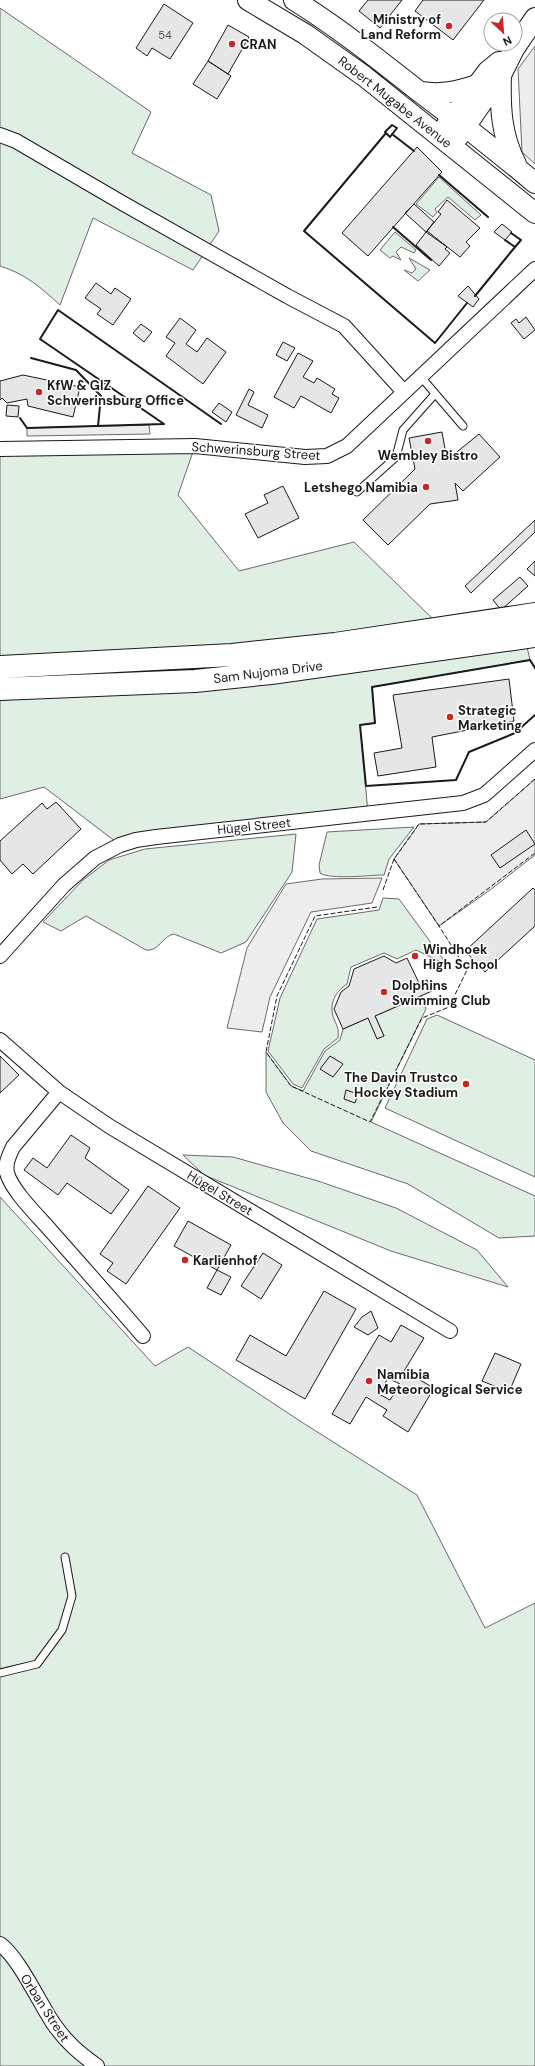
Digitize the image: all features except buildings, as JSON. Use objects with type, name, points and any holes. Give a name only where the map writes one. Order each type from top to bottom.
[{"type":"highway","name":"Sam Nujoma Drive","points":[[0,667],[232,655],[335,644],[535,614]]},
{"type":"highway","name":"Sam Nujoma Drive","points":[[0,689],[195,681],[271,673],[535,636]]},
{"type":"main road","name":"Robert Mugabe Avenue","points":[[248,0],[305,34],[364,76],[446,140],[535,213]]},
{"type":"main road","name":"Robert Mugabe Avenue","points":[[294,0],[333,24],[460,121],[535,183]]},
{"type":"main road","points":[[523,36],[535,18]]},
{"type":"main road","points":[[460,121],[477,85],[488,71],[510,52]]},
{"type":"main road","points":[[446,140],[460,121],[501,75],[512,52]]},
{"type":"main road","points":[[501,75],[500,109],[503,131],[508,149],[519,169]]},
{"type":"main road","points":[[421,92],[438,94],[451,93],[477,85]]},
{"type":"street","points":[[0,136],[16,141],[144,216],[344,326],[404,392]]},
{"type":"street","name":"Schwerinsburg Street","points":[[0,449],[195,446],[305,457],[327,456],[347,446],[535,269]]},
{"type":"street","name":"Hügel Street","points":[[0,956],[64,885],[94,858],[120,845],[136,840],[156,837],[464,803],[484,795],[535,750]]},
{"type":"street","name":"Hügel Street","points":[[0,1040],[59,1092],[116,1130],[450,1331]]},
{"type":"street","points":[[59,1092],[13,1147],[6,1166],[8,1174],[14,1186],[40,1218],[143,1336]]},
{"type":"street","name":"Orban Street","points":[[0,1944],[20,1969],[53,2023],[71,2047],[96,2066]]},
{"type":"lane","points":[[421,377],[463,426]]},
{"type":"lane","points":[[357,492],[396,457],[403,430],[435,394]]},
{"type":"lane","points":[[0,1673],[37,1664],[62,1630],[72,1596],[65,1558]]},
{"type":"green space","points":[[0,8],[151,112],[132,153],[211,195],[219,231],[193,270],[93,218],[60,305],[25,277],[0,266]]},
{"type":"green space","points":[[439,177],[481,215],[475,220],[448,197],[435,209],[437,212],[433,217],[416,204]]},
{"type":"green space","points":[[395,232],[416,250],[414,253],[401,247],[396,252],[401,260],[393,256],[390,258],[380,250]]},
{"type":"green space","points":[[409,258],[430,270],[418,281],[404,270],[412,273],[416,269]]},
{"type":"green space","points":[[195,446],[178,495],[239,571],[354,542],[436,622],[243,648],[0,667],[0,449]]},
{"type":"green space","points":[[527,647],[530,660],[372,687],[375,723],[360,725],[368,813],[120,845],[44,787],[0,799],[0,700],[199,689],[358,672]]},
{"type":"green space","points":[[414,827],[389,859],[384,875],[341,877],[320,873],[319,865],[327,832]]},
{"type":"green space","points":[[296,834],[292,872],[246,942],[221,953],[174,934],[166,938],[154,949],[146,950],[86,916],[61,931],[43,922],[83,880],[109,860],[145,849]]},
{"type":"green space","points":[[383,898],[399,899],[445,962],[443,963],[416,950],[397,959],[384,953],[351,967],[347,984],[336,995],[332,1006],[332,1014],[338,1029],[338,1038],[324,1049],[302,1088],[293,1084],[268,1051],[280,998],[317,919],[379,910]]},
{"type":"green space","points":[[421,996],[426,1009],[371,1122],[535,1196],[535,1236],[499,1238],[408,1184],[311,1151],[283,1123],[266,1092],[266,1052],[291,1086],[303,1091],[325,1051],[340,1040],[343,1029],[368,1018],[384,1036],[375,1016]]},
{"type":"green space","name":"The Davin Trustco Hockey Stadium","points":[[437,1015],[535,1060],[535,1177],[385,1108],[427,1019]]},
{"type":"green space","points":[[183,1155],[233,1157],[318,1181],[396,1208],[477,1250],[508,1287],[391,1251],[204,1175]]},
{"type":"green space","points":[[0,1197],[155,1366],[188,1347],[300,1421],[417,1495],[485,1628],[535,1603],[535,2066],[0,2066]]},
{"type":"shaded area","points":[[535,46],[535,164],[522,152],[518,69]]},
{"type":"shaded area","points":[[149,425],[150,434],[27,436],[27,428]]},
{"type":"shaded area","points":[[535,779],[535,855],[490,890],[439,926],[394,859],[419,824],[486,822]]},
{"type":"shaded area","points":[[382,878],[372,903],[311,912],[270,997],[262,1032],[227,1028],[247,948],[286,884],[322,879]]},
{"type":"fence","points":[[535,779],[486,822],[419,824],[394,859],[439,926],[535,853]]},
{"type":"fence","points":[[383,890],[394,859]]},
{"type":"fence","points":[[377,907],[315,916],[277,996],[266,1052],[291,1086],[370,1122],[422,1018],[449,1007],[467,970],[439,926]]},
{"type":"wall","points":[[392,125],[397,128],[390,137],[385,132],[392,125]]},
{"type":"wall","points":[[386,133],[304,231],[435,343],[467,303]]},
{"type":"wall","points":[[392,134],[414,151]]},
{"type":"wall","points":[[439,175],[488,217]]},
{"type":"wall","points":[[393,227],[431,260]]},
{"type":"wall","points":[[505,240],[515,247],[521,240],[511,233]]},
{"type":"wall","points":[[475,296],[515,247]]},
{"type":"wall","points":[[20,418],[27,428],[164,424],[40,339],[58,310],[221,424]]},
{"type":"wall","points":[[31,358],[76,370],[101,396],[98,426]]},
{"type":"wall","points":[[535,668],[530,660],[372,687],[375,723],[360,725],[366,786],[456,780],[469,752],[515,733],[535,715]]},
{"type":"place","name":"Ministry of Land Reform","points":[[449,26]]},
{"type":"place","name":"CRAN","points":[[232,44]]},
{"type":"place","name":"KfW & GIZ Schwerinsburg Office","points":[[39,392]]},
{"type":"place","name":"Wembley Bistro","points":[[428,441]]},
{"type":"place","name":"Letshego Namibia","points":[[426,487]]},
{"type":"place","name":"Strategic Marketing","points":[[450,717]]},
{"type":"place","name":"Windhoek High School","points":[[415,956]]},
{"type":"place","name":"Dolphins Swimming Club","points":[[384,992]]},
{"type":"place","name":"The Davin Trustco Hockey Stadium","points":[[466,1084]]},
{"type":"place","name":"Karlienhof","points":[[185,1260]]},
{"type":"place","name":"Namibia Meteorological Service","points":[[369,1381]]}]
